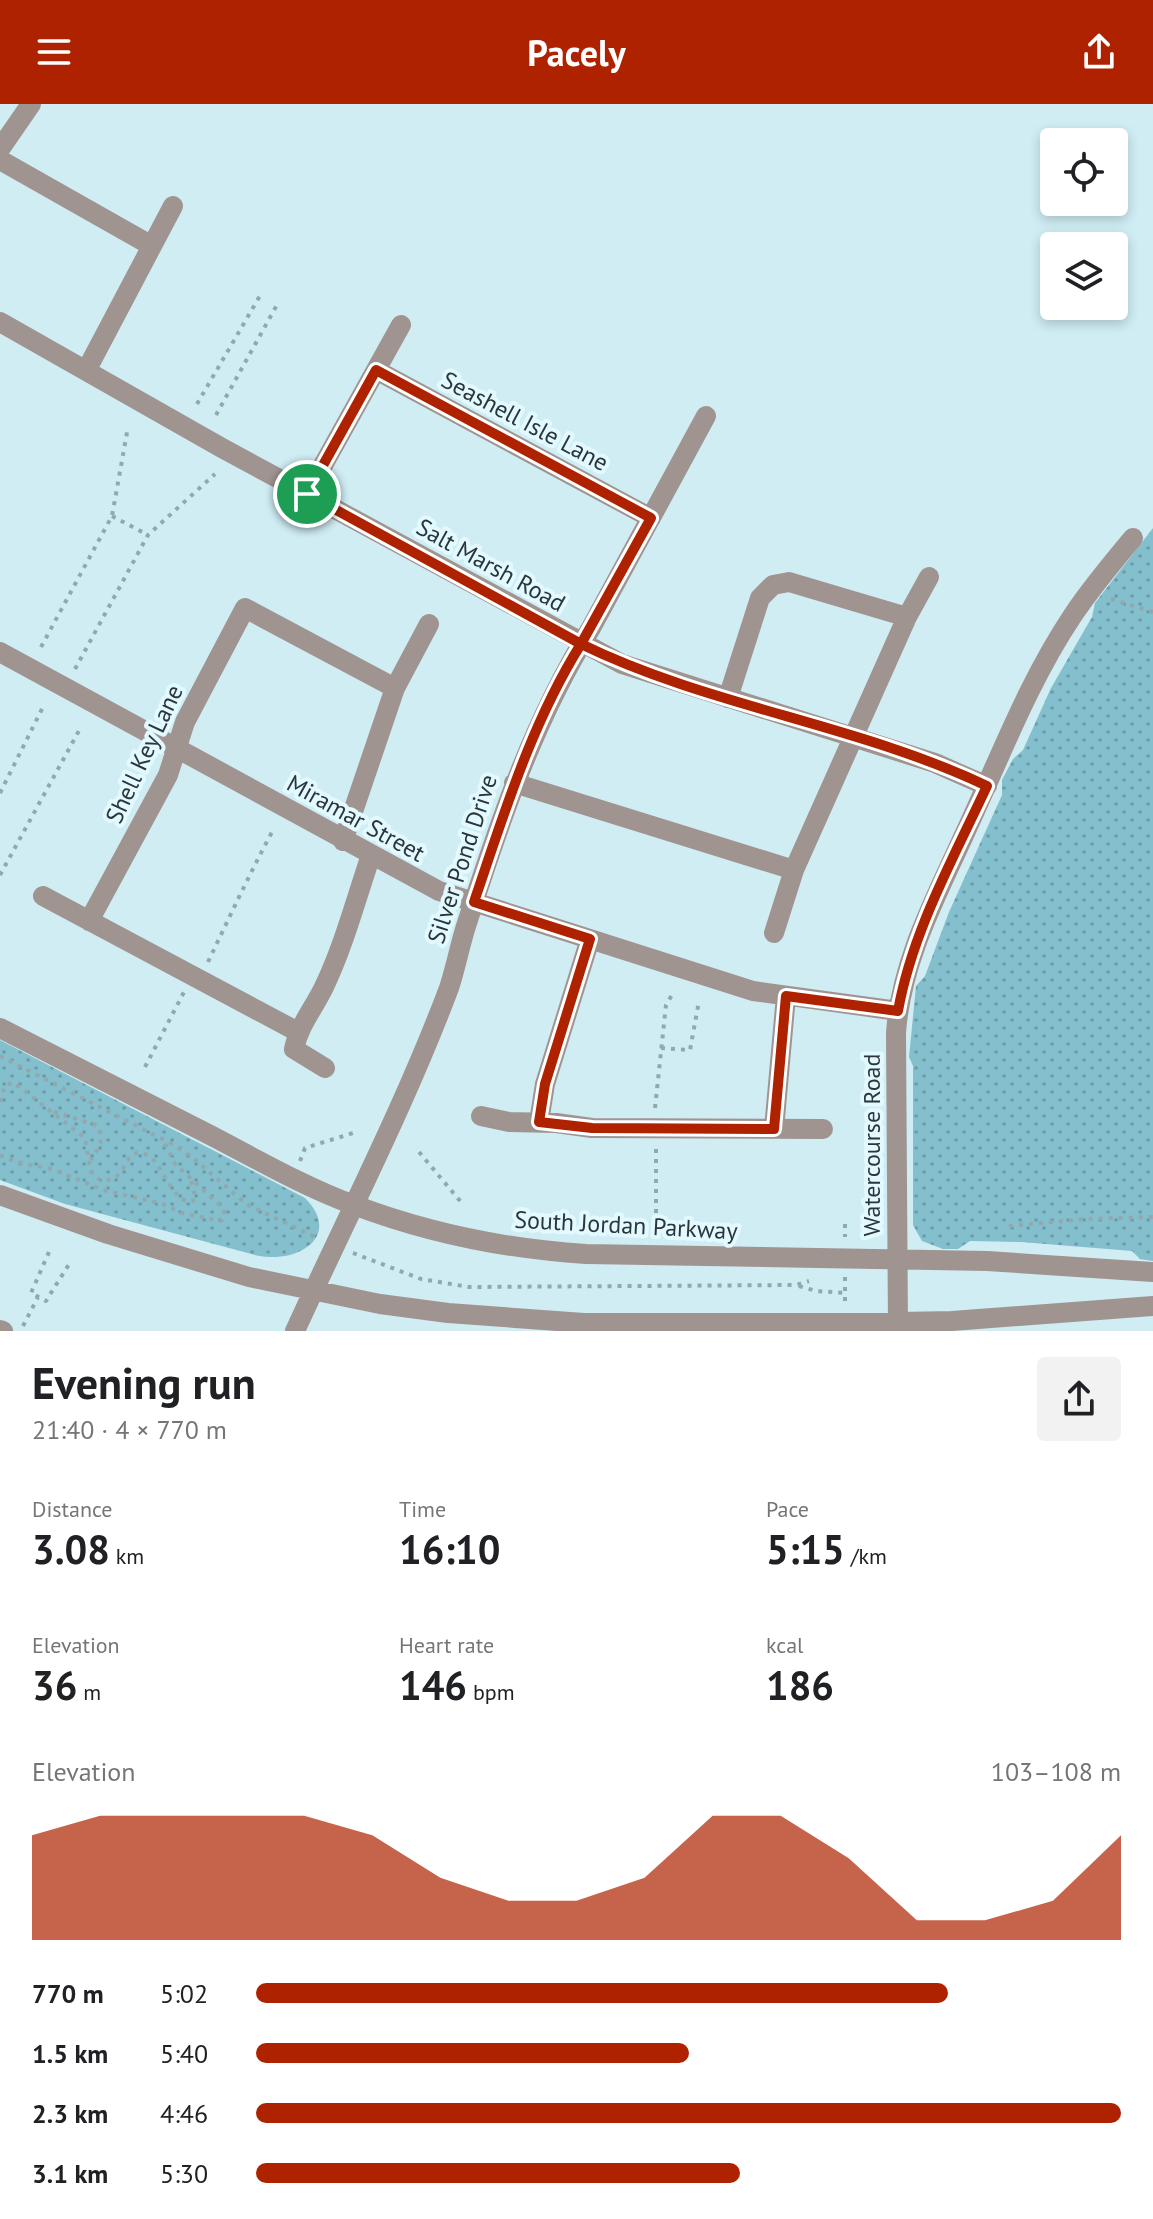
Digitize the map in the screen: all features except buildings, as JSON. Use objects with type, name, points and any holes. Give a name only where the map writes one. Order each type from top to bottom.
[{"type":"street","points":[[0,149],[31,104]]},
{"type":"street","points":[[0,160],[152,246]]},
{"type":"street","points":[[86,371],[173,206]]},
{"type":"street","name":"Salt Marsh Road","points":[[0,322],[307,494],[622,664],[935,763],[987,786]]},
{"type":"street","points":[[307,494],[401,325]]},
{"type":"street","name":"Seashell Isle Lane","points":[[376,370],[651,518]]},
{"type":"street","name":"Silver Pond Drive","points":[[295,1331],[433,1029],[451,983],[514,783],[546,707],[706,416]]},
{"type":"street","name":"Watercourse Road","points":[[898,1326],[898,1011],[908,967],[917,940],[1036,679],[1093,586],[1133,538]]},
{"type":"street","points":[[774,933],[794,870],[907,617],[929,577]]},
{"type":"street","points":[[728,698],[760,598],[773,585],[789,582],[907,617]]},
{"type":"street","name":"Shell Key Lane","points":[[89,921],[168,775],[185,722],[245,608],[395,688]]},
{"type":"street","points":[[343,841],[395,688],[429,624]]},
{"type":"street","name":"Miramar Street","points":[[0,652],[439,891],[753,991],[898,1011]]},
{"type":"street","points":[[514,783],[794,870]]},
{"type":"street","points":[[325,1068],[294,1049],[298,1032],[328,978],[371,855]]},
{"type":"street","points":[[43,896],[298,1032]]},
{"type":"street","points":[[539,1122],[545,1084],[590,939]]},
{"type":"street","points":[[774,1129],[786,996]]},
{"type":"street","name":"South Jordan Parkway","points":[[0,1028],[352,1205],[458,1236],[555,1252],[1024,1263],[1153,1272]]},
{"type":"street","points":[[481,1116],[509,1122],[592,1128],[823,1129]]},
{"type":"street","points":[[0,1195],[55,1216],[249,1277],[407,1308],[531,1326],[898,1326],[1153,1306]]},
{"type":"path","points":[[197,404],[261,294]]},
{"type":"path","points":[[216,415],[278,303]]},
{"type":"path","points":[[41,647],[112,516],[128,427]]},
{"type":"path","points":[[68,677],[148,535],[215,474]]},
{"type":"path","points":[[112,516],[148,535]]},
{"type":"path","points":[[1093,586],[1121,604],[1153,612]]},
{"type":"path","points":[[0,793],[43,707]]},
{"type":"path","points":[[0,875],[81,727]]},
{"type":"path","points":[[145,1067],[237,904],[244,883],[272,832]]},
{"type":"path","points":[[656,1222],[653,1121],[666,1005],[673,993]]},
{"type":"path","points":[[661,1048],[690,1050],[699,1001]]},
{"type":"path","points":[[0,1056],[162,1138],[192,1157],[246,1204],[312,1235]]},
{"type":"path","points":[[0,1102],[5,1086],[13,1082],[85,1138],[91,1172],[100,1180],[113,1180],[129,1157],[137,1152],[149,1156],[163,1172],[173,1192],[180,1199],[190,1202],[196,1199],[191,1179]]},
{"type":"path","points":[[47,1109],[96,1125],[101,1141],[90,1162]]},
{"type":"path","points":[[299,1163],[305,1148],[353,1133]]},
{"type":"path","points":[[0,1155],[16,1162],[52,1169],[98,1187],[163,1204],[189,1215],[221,1221],[225,1215],[223,1208],[171,1158],[162,1138]]},
{"type":"path","points":[[419,1152],[461,1202]]},
{"type":"path","points":[[98,1187],[100,1180]]},
{"type":"path","points":[[1009,1226],[1153,1217]]},
{"type":"path","points":[[845,1224],[845,1244]]},
{"type":"path","points":[[49,1252],[31,1293],[46,1301],[71,1261]]},
{"type":"path","points":[[366,1258],[421,1279],[469,1287],[796,1285],[845,1296],[845,1273]]},
{"type":"path","points":[[20,1331],[38,1297]]},
{"type":"shaded area","points":[[1153,528],[1153,1261],[1140,1259],[1132,1251],[1021,1242],[970,1241],[958,1249],[943,1249],[922,1241],[913,1225],[913,1066],[909,1057],[916,986],[925,976],[949,912],[1002,795],[1002,780],[1013,759],[1023,750],[1051,688],[1092,617],[1095,603]]},
{"type":"shaded area","points":[[0,1040],[305,1198],[315,1211],[318,1234],[311,1244],[289,1255],[259,1256],[65,1204],[0,1180]]},
{"type":"route","points":[[307,494],[376,370],[651,518],[581,644],[633,668],[935,763],[987,786],[917,940],[898,1011],[786,996],[774,1129],[592,1128],[539,1122],[545,1084],[590,939],[474,902],[523,758],[546,707],[581,644],[307,494]]}]
